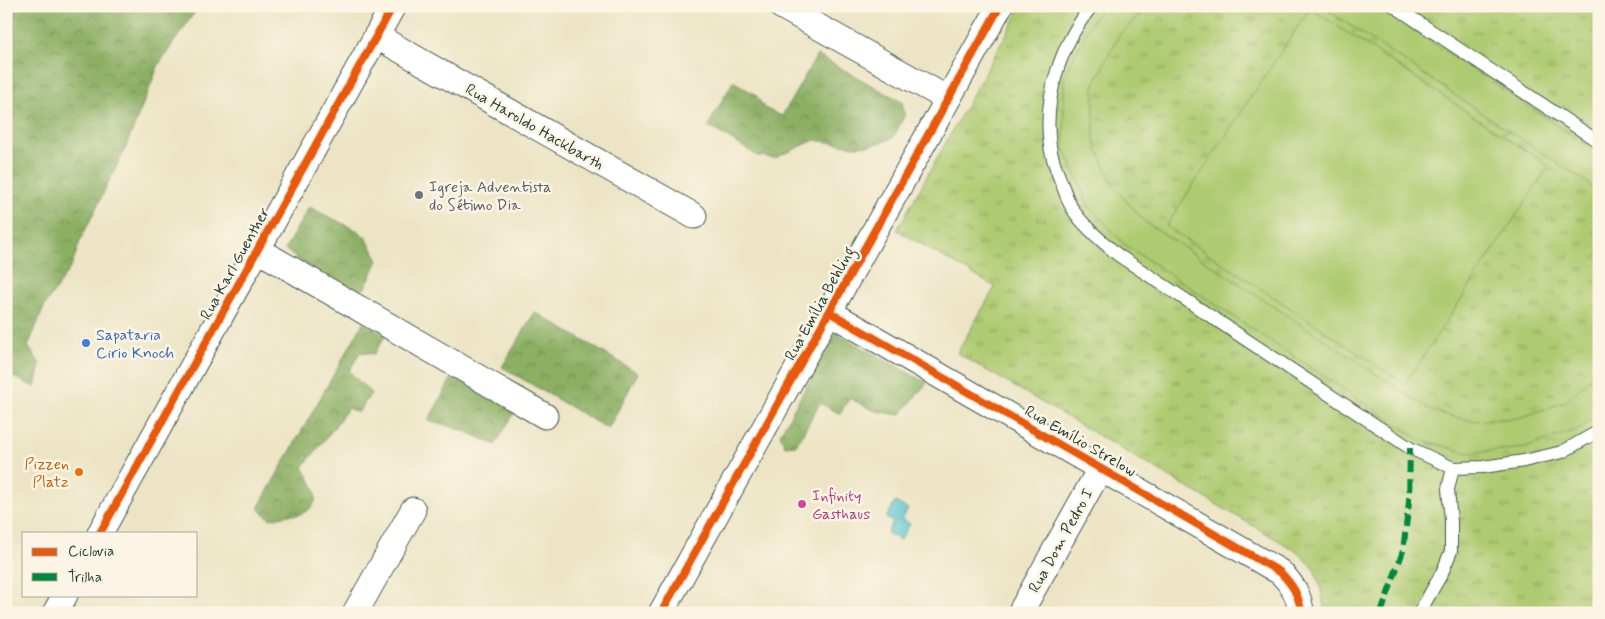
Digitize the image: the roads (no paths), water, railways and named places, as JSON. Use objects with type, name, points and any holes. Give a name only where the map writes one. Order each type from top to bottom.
[{"type":"street","name":"Rua Karl Guenther","points":[[101,532],[393,6]]},
{"type":"street","points":[[781,6],[948,99]]},
{"type":"street","name":"Rua Emília Behling","points":[[661,613],[1000,6]]},
{"type":"street","name":"Rua Haroldo Hackbarth","points":[[376,36],[694,216]]},
{"type":"street","points":[[258,250],[545,416]]},
{"type":"street","name":"Rua Emílio Strelow","points":[[829,312],[1280,572],[1299,597],[1301,611]]},
{"type":"street","name":"Rua Dom Pedro I","points":[[1020,613],[1100,467]]},
{"type":"street","points":[[355,613],[413,510]]},
{"type":"street","points":[[55,613],[64,596]]},
{"type":"lane","points":[[1092,6],[1068,44],[1054,77],[1049,117],[1050,146],[1058,177],[1072,208],[1097,237],[1118,255],[1410,448],[1453,468],[1483,467],[1524,461],[1562,452],[1599,431]]},
{"type":"lane","points":[[1394,6],[1599,142]]},
{"type":"lane","points":[[1419,613],[1442,573],[1451,551],[1448,489],[1453,468]]},
{"type":"water","points":[[895,502],[908,509],[902,519],[910,524],[900,540],[887,533],[893,522],[886,518]]},
{"type":"place","name":"Igreja Adventista do Sétimo Dia","points":[[419,195]]},
{"type":"place","name":"Sapataria Cirio Knoch","points":[[86,343]]},
{"type":"place","name":"Pizzen Platz","points":[[79,472]]},
{"type":"place","name":"Infinity Gasthaus","points":[[802,504]]}]
